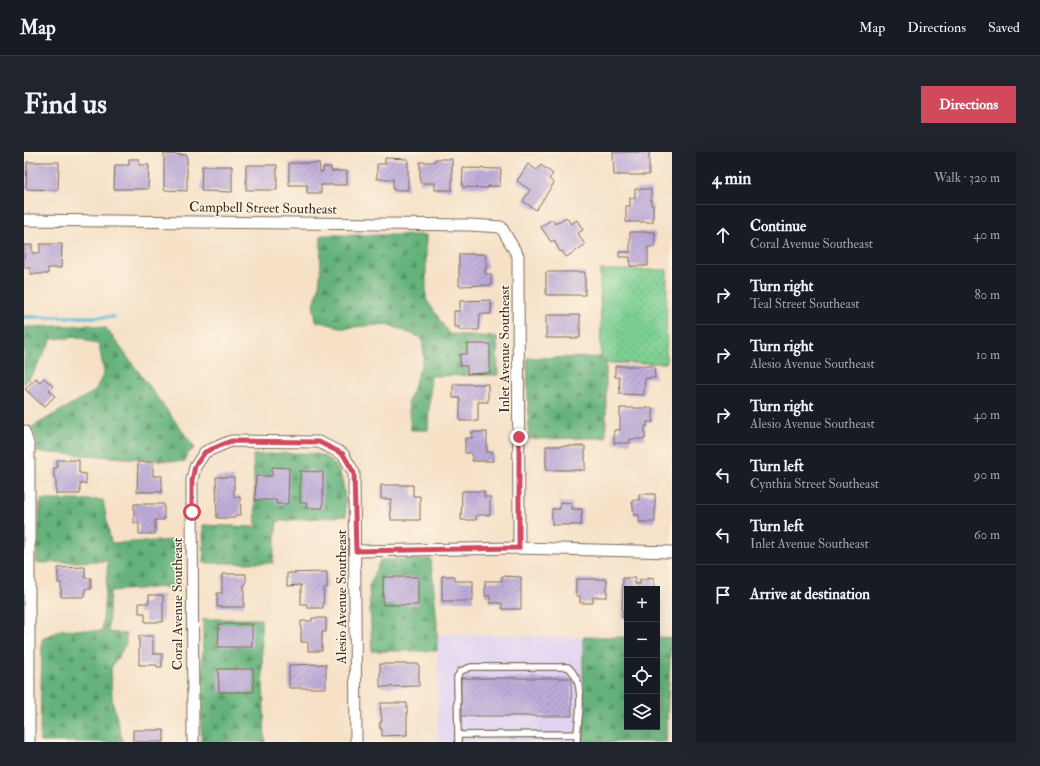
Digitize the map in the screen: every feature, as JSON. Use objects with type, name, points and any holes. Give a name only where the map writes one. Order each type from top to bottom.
[{"type":"street","name":"Campbell Street Southeast","points":[[24,220],[470,225],[502,228]]},
{"type":"street","name":"Inlet Avenue Southeast","points":[[502,228],[518,256],[519,548]]},
{"type":"street","points":[[24,431],[29,447],[29,742]]},
{"type":"street","name":"Coral Avenue Southeast","points":[[193,742],[192,480],[195,466],[205,452],[231,441],[319,442],[343,454]]},
{"type":"street","name":"Alesio Avenue Southeast","points":[[343,454],[354,473],[356,551],[356,742]]},
{"type":"street","points":[[356,551],[519,548],[672,552]]},
{"type":"lane","points":[[458,742],[457,677],[461,671],[471,667],[568,667],[577,677],[580,705],[577,742]]},
{"type":"lane","points":[[458,735],[577,734]]},
{"type":"shaded area","points":[[437,634],[583,637],[583,742],[438,742]]},
{"type":"green space","points":[[321,235],[426,235],[426,299],[449,334],[497,337],[498,375],[431,376],[428,430],[411,430],[408,402],[424,358],[422,338],[387,324],[343,328],[316,321],[313,305],[320,280]]},
{"type":"green space","points":[[600,270],[667,270],[666,363],[606,363],[601,357]]},
{"type":"green space","points":[[90,325],[106,328],[195,448],[188,453],[185,462],[37,452],[37,441],[32,427],[95,391],[104,373],[99,345],[79,337],[52,339],[32,375],[24,384],[24,327]]},
{"type":"green space","points":[[601,357],[606,363],[606,438],[529,439],[527,358]]},
{"type":"green space","points":[[285,453],[320,455],[335,465],[342,480],[344,489],[346,516],[277,521],[273,563],[204,563],[203,525],[256,527],[253,455]]},
{"type":"green space","points":[[41,500],[103,500],[111,543],[180,540],[180,586],[110,591],[108,632],[126,634],[126,644],[111,668],[112,700],[123,742],[40,742],[42,639],[63,629],[102,631],[108,561],[36,563]]},
{"type":"green space","points":[[431,559],[437,623],[437,651],[372,651],[369,587],[380,560]]},
{"type":"green space","points":[[203,619],[261,619],[265,742],[201,742]]},
{"type":"green space","points":[[583,637],[624,637],[624,730],[660,730],[660,637],[671,638],[666,742],[583,742]]},
{"type":"building","points":[[613,152],[649,152],[649,175],[614,175]]},
{"type":"building","points":[[164,154],[187,155],[187,191],[164,190]]},
{"type":"building","points":[[385,158],[408,159],[408,190],[393,190],[393,179],[377,179],[377,164],[385,164]]},
{"type":"building","points":[[129,159],[139,159],[139,165],[149,165],[148,189],[114,189],[115,165],[129,165]]},
{"type":"building","points":[[435,159],[452,159],[452,190],[435,190],[435,183],[420,183],[420,162],[435,162]]},
{"type":"building","points":[[27,162],[59,162],[58,190],[26,189]]},
{"type":"building","points":[[289,163],[319,163],[320,172],[323,172],[323,167],[331,167],[331,171],[347,171],[347,185],[321,185],[321,193],[307,193],[307,185],[289,185]]},
{"type":"building","points":[[528,164],[537,170],[541,165],[553,174],[549,179],[554,183],[536,210],[523,201],[530,190],[517,181]]},
{"type":"building","points":[[246,165],[277,165],[277,190],[246,190]]},
{"type":"building","points":[[202,166],[232,166],[232,192],[201,191]]},
{"type":"building","points":[[463,168],[501,169],[500,186],[488,186],[488,188],[462,187]]},
{"type":"building","points":[[635,189],[651,189],[653,222],[626,222],[626,206],[630,206],[630,198],[635,198]]},
{"type":"building","points":[[566,217],[571,224],[577,220],[583,230],[578,233],[585,245],[566,257],[562,251],[560,252],[554,240],[551,242],[541,227],[552,219],[555,224]]},
{"type":"building","points":[[630,232],[655,232],[655,247],[648,247],[648,266],[630,266],[630,257],[619,257],[619,252],[630,252]]},
{"type":"building","points":[[40,244],[62,244],[61,268],[48,268],[48,274],[30,274],[30,268],[24,268],[24,245],[32,245],[32,253],[40,253]]},
{"type":"building","points":[[459,254],[485,254],[487,268],[485,268],[485,274],[491,274],[491,285],[459,286]]},
{"type":"building","points":[[546,272],[585,272],[585,295],[546,295]]},
{"type":"building","points":[[491,300],[491,314],[480,314],[479,330],[459,330],[459,327],[454,327],[454,311],[460,311],[460,301]]},
{"type":"building","points":[[546,315],[580,315],[580,338],[546,338]]},
{"type":"building","points":[[467,344],[490,344],[490,373],[467,374],[467,366],[460,366],[460,354],[467,354]]},
{"type":"building","points":[[615,366],[654,366],[655,378],[645,378],[644,395],[620,394],[619,377],[615,377]]},
{"type":"building","points":[[36,378],[40,382],[44,378],[53,386],[49,390],[55,396],[44,407],[25,389]]},
{"type":"building","points":[[453,384],[488,384],[488,402],[478,402],[478,421],[460,421],[460,398],[453,398]]},
{"type":"building","points":[[620,408],[653,408],[653,422],[647,422],[647,426],[645,426],[645,439],[630,439],[630,443],[614,443],[614,430],[620,430]]},
{"type":"building","points":[[472,432],[487,432],[487,452],[493,452],[493,461],[472,461],[472,453],[465,453],[465,438],[472,438]]},
{"type":"building","points":[[546,446],[585,446],[585,470],[546,470]]},
{"type":"building","points":[[57,460],[79,460],[79,473],[86,474],[86,484],[80,484],[80,494],[56,494],[54,468],[57,468]]},
{"type":"building","points":[[138,462],[153,462],[153,476],[162,476],[162,492],[137,492]]},
{"type":"building","points":[[272,467],[289,468],[288,504],[276,504],[277,500],[255,500],[256,476],[272,476]]},
{"type":"building","points":[[300,471],[323,472],[323,508],[306,508],[307,503],[300,503]]},
{"type":"building","points":[[216,477],[234,477],[234,497],[240,497],[241,515],[235,515],[235,518],[217,518]]},
{"type":"building","points":[[381,485],[413,485],[413,496],[420,496],[420,520],[391,520],[390,502],[392,502],[392,499],[381,499]]},
{"type":"building","points":[[462,491],[484,491],[484,497],[490,497],[490,515],[476,515],[476,520],[461,520]]},
{"type":"building","points":[[639,494],[655,494],[655,522],[639,522],[639,515],[634,515],[632,500],[639,500]]},
{"type":"building","points":[[560,502],[572,503],[572,509],[582,509],[581,525],[552,525],[552,509],[560,509]]},
{"type":"building","points":[[134,504],[164,504],[164,520],[155,520],[155,534],[139,534],[139,523],[134,523]]},
{"type":"building","points":[[85,567],[85,578],[91,578],[91,589],[85,589],[85,597],[61,597],[61,583],[58,583],[58,568]]},
{"type":"building","points":[[327,572],[327,588],[324,588],[323,608],[307,608],[307,604],[301,604],[301,585],[287,586],[287,573]]},
{"type":"building","points":[[222,574],[246,574],[246,585],[244,585],[244,607],[217,607],[217,593],[222,593]]},
{"type":"building","points":[[442,576],[455,576],[455,581],[473,581],[473,601],[442,601]]},
{"type":"building","points":[[502,576],[521,577],[521,609],[502,609],[502,603],[490,603],[490,596],[485,596],[485,581],[502,581]]},
{"type":"building","points":[[383,577],[418,577],[418,605],[383,605]]},
{"type":"building","points":[[623,578],[635,578],[635,584],[640,584],[640,580],[647,580],[647,578],[654,579],[654,586],[624,586],[624,618],[622,618]]},
{"type":"building","points":[[576,579],[607,579],[607,597],[593,597],[593,603],[580,603],[580,596],[576,596]]},
{"type":"building","points":[[149,595],[163,595],[163,622],[145,622],[145,613],[139,613],[139,603],[149,603]]},
{"type":"building","points":[[312,618],[326,618],[326,632],[322,632],[322,651],[308,651],[308,642],[301,642],[301,621],[312,621]]},
{"type":"building","points":[[219,624],[252,624],[252,647],[218,647]]},
{"type":"building","points":[[139,636],[153,636],[153,654],[162,654],[162,667],[157,667],[157,665],[139,665]]},
{"type":"building","points":[[326,664],[326,688],[289,688],[289,665]]},
{"type":"building","points":[[380,664],[419,664],[419,686],[380,687]]},
{"type":"building","points":[[218,669],[253,669],[254,692],[219,692]]},
{"type":"building","points":[[461,678],[571,678],[572,716],[459,716],[459,710],[461,710]]},
{"type":"building","points":[[380,703],[407,703],[407,735],[382,736],[382,729],[380,729],[380,722],[382,722]]},
{"type":"building","points":[[133,730],[164,730],[164,742],[133,742]]},
{"type":"waterway","points":[[24,317],[114,317]]},
{"type":"route","points":[[192,512],[192,480],[195,466],[205,452],[231,441],[319,442],[343,454],[354,473],[356,551],[519,548],[519,437]]}]
